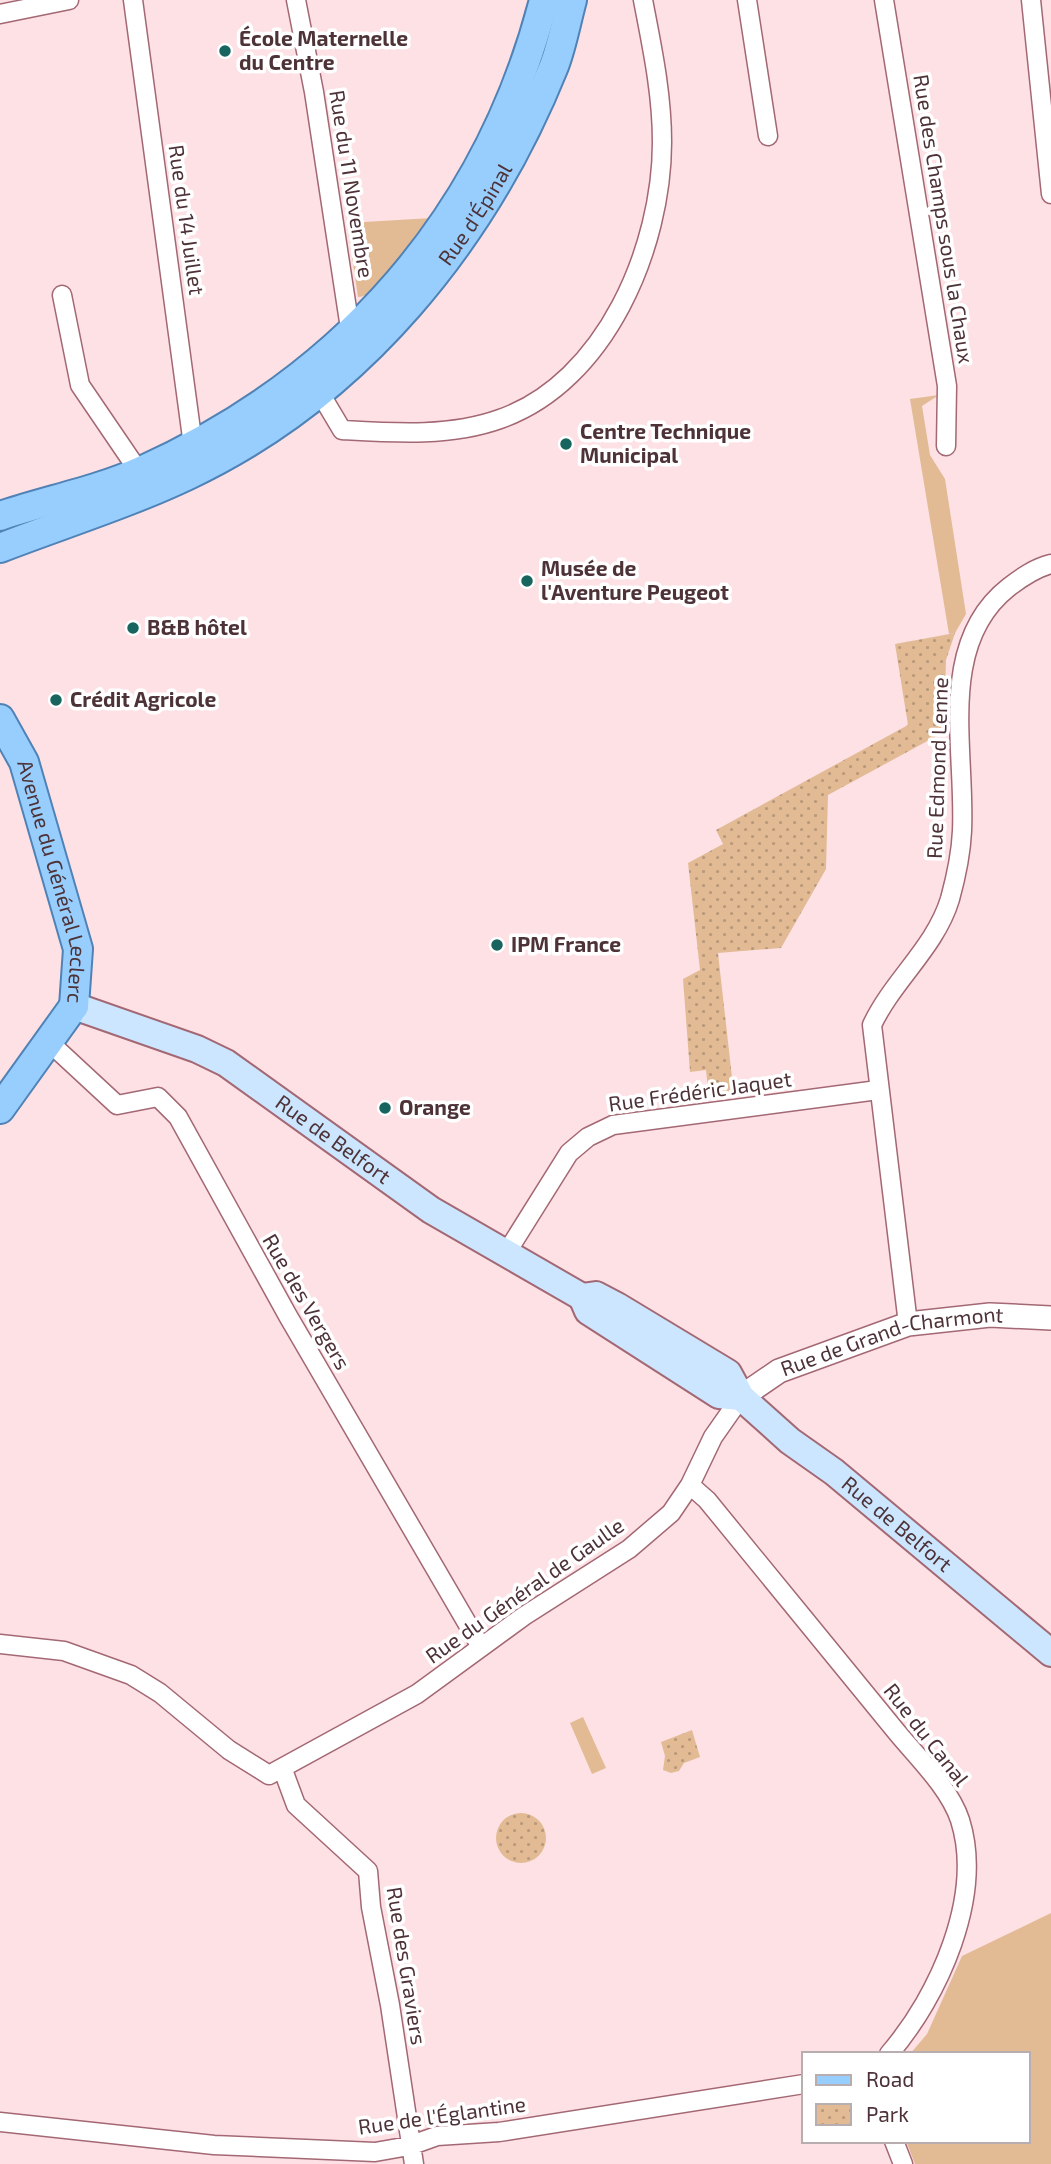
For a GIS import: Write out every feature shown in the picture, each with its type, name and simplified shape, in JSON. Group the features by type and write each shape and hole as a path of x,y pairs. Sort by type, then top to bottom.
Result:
{"main road":[{"name":"Rue d'Épinal","path":"357,346 466,189 504,121 531,49 544,0"},
{"name":"Rue d'Épinal","path":"0,516 145,481 188,475 241,446 357,346 464,236 510,162 554,64 572,0"},
{"name":"Rue d'Épinal","path":"0,548 145,481 192,445 272,398 313,382"},
{"name":"Avenue du Général Leclerc","path":"0,719 7,767 74,1006"},
{"path":"0,1109 74,1006"},
{"name":"Rue de Belfort","path":"74,1006 197,1049 226,1063 431,1210 582,1297 588,1311 719,1395 741,1397 790,1441 834,1472 1051,1653"}],"street":[{"path":"0,14 69,0"},
{"name":"Rue du 14 Juillet","path":"133,0 192,445"},
{"name":"Rue du 11 Novembre","path":"296,0 357,346"},
{"path":"313,382 342,429 402,434 448,430 500,419 531,405 569,375 597,347 635,277 654,206 662,145 660,87 643,0"},
{"path":"747,0 768,136"},
{"name":"Rue des Champs sous la Chaux","path":"884,0 947,386 946,446"},
{"path":"1031,0 1051,194"},
{"path":"62,295 80,385 145,481"},
{"name":"Rue Edmond Lenne","path":"908,1324 872,1025 883,1002 915,966 949,903 958,867 962,832 960,691 965,656 974,630 989,602 1021,577 1051,564"},
{"name":"Rue des Vergers","path":"50,1042 117,1105 158,1097 178,1117 282,1305 481,1647"},
{"name":"Rue Frédéric Jaquet","path":"507,1252 569,1153 587,1137 613,1125 878,1090"},
{"name":"Rue de Grand-Charmont","path":"741,1397 779,1371 908,1324 990,1315 1051,1318"},
{"name":"Rue du Général de Gaulle","path":"283,1770 417,1693 629,1549 671,1513 690,1485 713,1437 741,1397"},
{"name":"Rue du Canal","path":"690,1485 707,1500 863,1690 945,1792 960,1818 965,1848 966,1897 932,1992 911,2028 891,2052"},
{"path":"0,1644 64,1651 106,1664 160,1693 229,1750 269,1775 283,1770"},
{"name":"Rue des Graviers","path":"283,1770 296,1805 368,1871 409,2146 414,2164"},
{"name":"Rue de l'Églantine","path":"0,2122 214,2144 357,2153 409,2146 437,2136 499,2132 802,2084"},
{"path":"895,2143 903,2164"}],"green space":[{"path":"432,218 387,277 367,295 358,297 347,223"},
{"path":"939,395 922,406 930,455 945,479 966,614 955,633 949,634 910,399"},
{"path":"955,633 946,660 944,732 828,795 826,869 781,948 718,953 734,1095 709,1098 706,1070 690,1072 683,979 700,970 688,863 723,844 716,830 908,725 895,644"},
{"path":"583,1717 606,1768 592,1774 570,1723"},
{"path":"692,1730 700,1757 684,1763 679,1771 671,1773 663,1770 665,1756 661,1742"},
{"path":"511,1814 531,1814 545,1828 545,1848 531,1862 511,1862 497,1848 497,1828"},
{"path":"1051,1913 1051,2164 915,2164 907,2143 1030,2143 1030,2052 912,2052 927,2034 962,1956"}],"place":[{"name":"École Maternelle du Centre","path":"225,51"},
{"name":"Centre Technique Municipal","path":"566,444"},
{"name":"Musée de l'Aventure Peugeot","path":"527,581"},
{"name":"B&B hôtel","path":"133,628"},
{"name":"Crédit Agricole","path":"56,700"},
{"name":"IPM France","path":"497,945"},
{"name":"Orange","path":"385,1108"}]}
